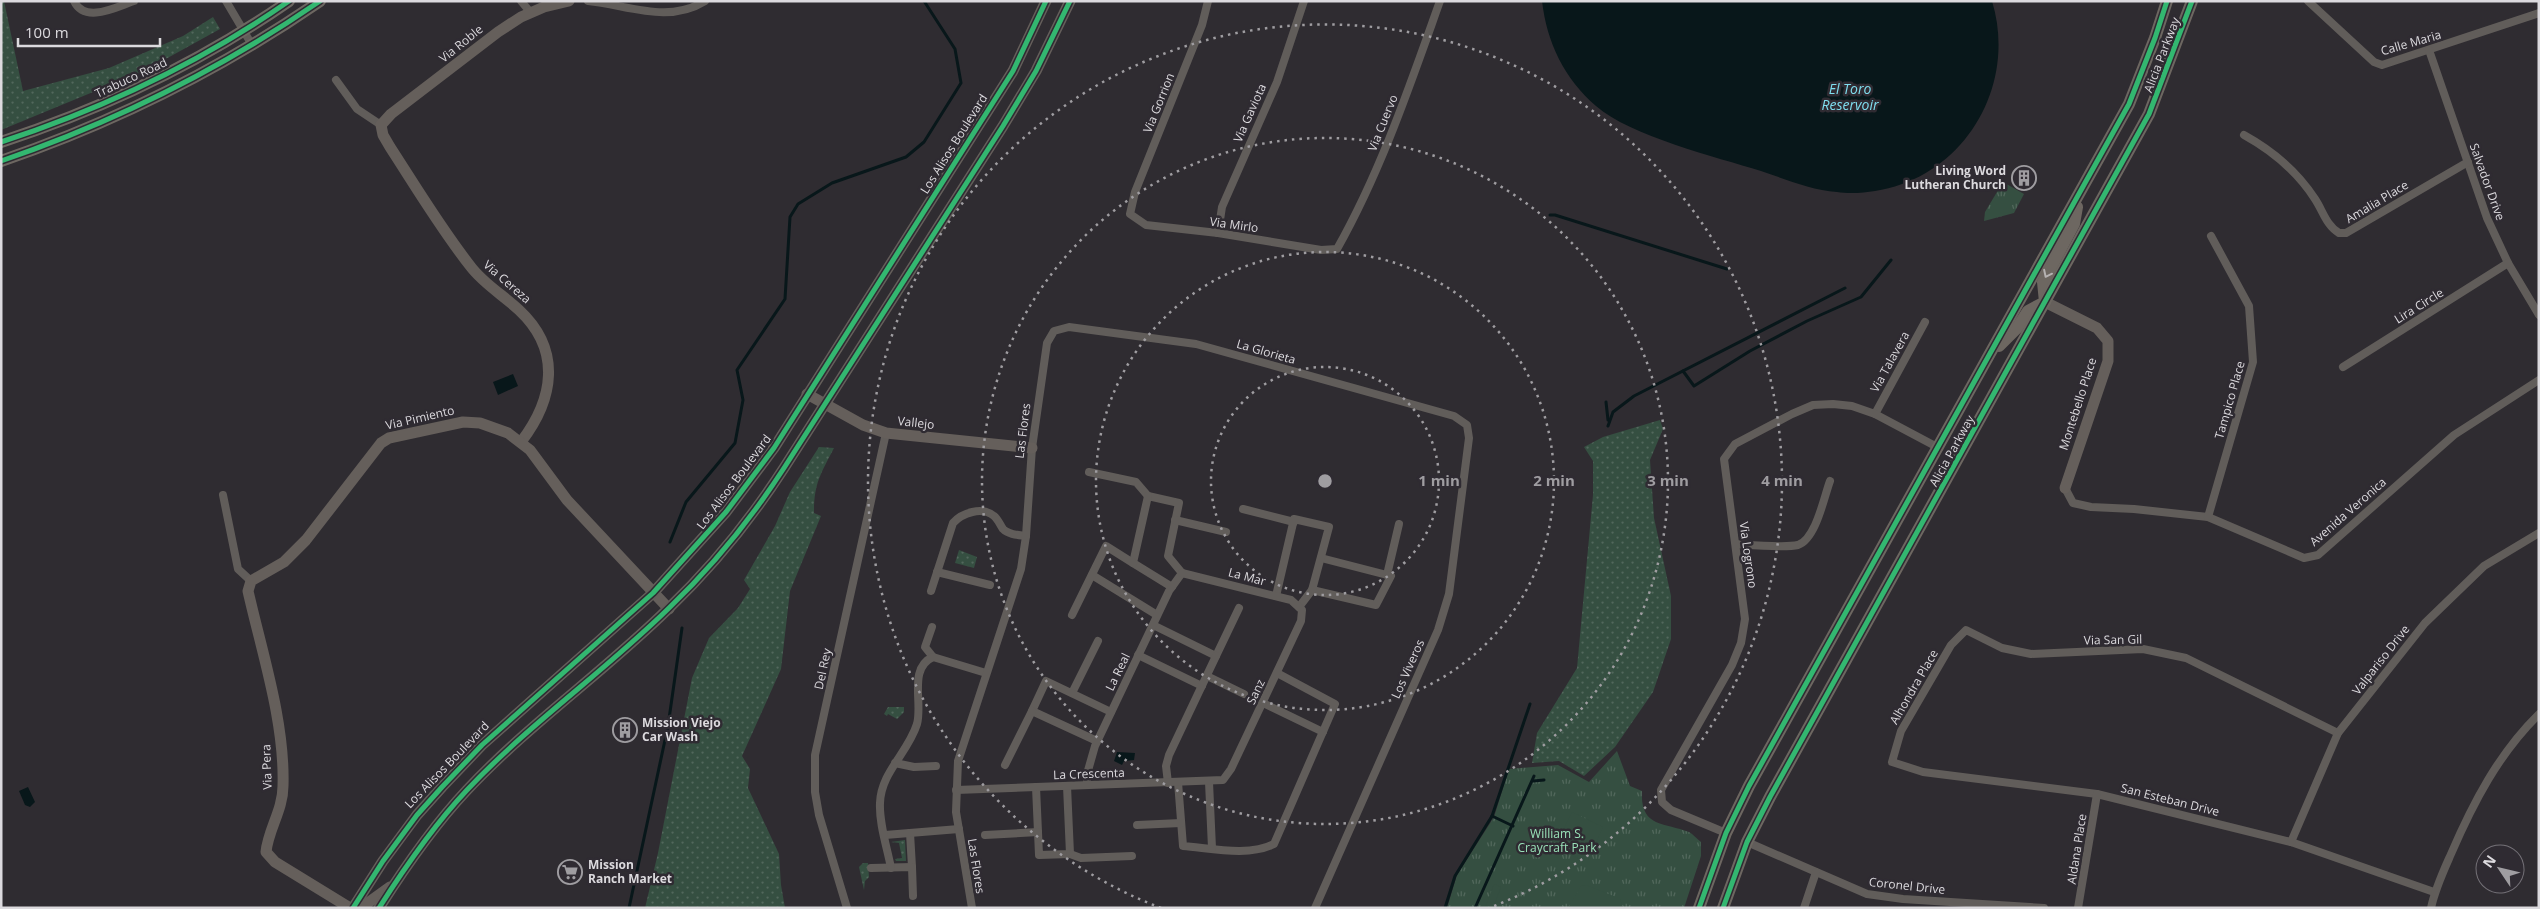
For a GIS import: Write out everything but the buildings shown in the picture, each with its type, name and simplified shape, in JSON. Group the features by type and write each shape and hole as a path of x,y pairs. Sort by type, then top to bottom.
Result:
{"main road":[{"name":"Trabuco Road","path":"1,142 104,103 188,62 288,1"},
{"path":"1,161 71,136 138,107 252,45 320,1"},
{"name":"Via Roble","path":"381,125 391,114 498,32 531,13 568,1"},
{"name":"Los Alisos Boulevard","path":"353,908 383,861 417,815 447,782 482,745 653,593 726,512 774,448 1012,71 1046,1"},
{"path":"379,908 392,886 446,814 484,772 514,743 668,609 713,562 747,521 825,404 1003,126 1036,71 1070,1"},
{"name":"Alicia Parkway","path":"1699,908 1726,833 1750,786 2078,198 2128,104 2156,38 2167,1"},
{"name":"Alicia Parkway","path":"1723,908 1748,842 1770,797 2149,114 2192,1"},
{"name":"Via Cereza","path":"381,125 382,135 469,265 491,288 529,319 542,340 549,366 547,395 536,420 521,442"},
{"path":"1990,354 2017,328 2028,310 2045,302 2043,282 2074,224 2078,198"},
{"name":"Montebello Place","path":"2045,302 2096,328 2108,341 2108,360 2065,488"},
{"name":"Vallejo","path":"808,394 863,425 886,434 1032,448"},
{"name":"Via Pimiento","path":"250,581 284,562 306,540 374,451 389,438 462,422 494,427 521,442 530,450 567,500 668,609"},
{"name":"Via Pera","path":"250,581 248,591 280,732 284,766 283,790 276,822 267,838 266,852 275,862 353,908"},
{"path":"1726,833 1748,842"},
{"path":"353,908 365,905 382,891 392,886"}],"street":[{"path":"74,1 80,11 89,14 134,1"},
{"path":"226,1 252,45"},
{"path":"521,1 531,13"},
{"path":"588,1 652,14 688,10 705,1"},
{"name":"Via Gorrion","path":"1130,214 1135,192 1202,25 1208,1"},
{"name":"Via Gaviota","path":"1218,233 1222,207 1277,82 1304,1"},
{"name":"Via Cuervo","path":"1337,249 1384,150 1440,1"},
{"name":"Calle Maria","path":"2308,1 2374,62 2382,65 2539,13"},
{"name":"Salvador Drive","path":"2429,50 2487,218 2508,263 2539,315"},
{"path":"336,80 357,109 381,125"},
{"name":"Amalia Place","path":"2244,135 2265,147 2301,179 2316,200 2328,223 2339,233 2346,233 2468,162"},
{"name":"Via Mirlo","path":"1130,214 1146,226 1218,233 1321,250 1337,249"},
{"name":"Tampico Place","path":"2208,517 2254,362 2248,306 2212,236"},
{"name":"Lira Circle","path":"2343,367 2508,263"},
{"name":"Via Talavera","path":"1875,414 1925,322"},
{"name":"La Glorieta","path":"1054,331 1069,327 1196,344 1454,416 1467,424"},
{"name":"Las Flores","path":"972,908 959,829 956,790 958,761 986,673 1013,600 1026,536 1032,448 1046,343 1054,331"},
{"name":"Avenida Veronica","path":"2065,488 2073,503 2092,507 2134,508 2208,517 2304,558 2318,555 2454,435 2539,380"},
{"name":"Via Logrono","path":"1726,833 1671,810 1662,802 1661,790 1732,665 1741,643 1745,619 1724,459 1735,444 1813,405 1833,404 1852,406 1875,414 1939,448"},
{"name":"Los Viveros","path":"1315,908 1440,621 1449,594 1469,438 1467,424"},
{"name":"Del Rey","path":"847,908 818,815 815,792 815,755 886,434"},
{"path":"1089,472 1136,482 1148,496 1179,503 1168,556 1182,573"},
{"path":"1736,544 1797,545 1806,540 1815,526 1830,481"},
{"path":"223,495 238,569 250,581"},
{"path":"1134,563 1148,496"},
{"path":"1243,509 1294,522"},
{"path":"931,591 953,523 962,515 986,512 993,514 1004,530 1012,534 1026,536"},
{"path":"1276,596 1294,519 1329,527 1312,590 1376,606 1391,576 1321,558"},
{"path":"1175,520 1226,532"},
{"path":"1387,575 1399,524"},
{"name":"Valpariso Drive","path":"2291,842 2338,733 2425,623 2484,566 2539,533"},
{"path":"1072,615 1106,546 1172,587"},
{"path":"937,572 990,585"},
{"name":"La Real","path":"1087,785 1090,763 1097,741 1157,616 1172,587 1182,573"},
{"name":"La Mar","path":"1182,573 1291,600 1301,609"},
{"path":"1092,575 1157,616"},
{"name":"Sanz","path":"1223,780 1231,769 1263,703 1301,621 1301,609 1312,590"},
{"path":"1168,783 1166,766 1169,755 1239,608"},
{"path":"1153,625 1216,656"},
{"path":"932,627 925,647 933,657 986,673"},
{"name":"Via San Gil","path":"1966,630 2002,648 2031,654 2143,649 2186,658 2338,733"},
{"name":"Alhondra Place","path":"1892,762 1901,731 1951,645 1966,630"},
{"path":"1072,693 1098,641"},
{"path":"1138,655 1202,686"},
{"path":"891,868 880,804 882,792 884,782 917,724 920,673 923,664 933,657"},
{"path":"1178,782 1183,846 1264,849 1274,844 1336,704 1277,673"},
{"path":"1207,676 1244,694"},
{"path":"1005,765 1046,681 1111,712"},
{"path":"1263,703 1323,732"},
{"path":"1032,711 1097,741"},
{"path":"2431,908 2434,892 2463,827 2495,768 2519,733 2539,714"},
{"name":"San Esteban Drive","path":"1892,762 1923,772 2097,794 2291,842 2434,892"},
{"path":"895,763 914,767 936,766"},
{"name":"La Crescenta","path":"956,790 1223,780"},
{"path":"1209,782 1212,848"},
{"path":"1067,786 1070,854"},
{"path":"1036,787 1038,855 1070,854 1081,858 1132,856"},
{"name":"Aldana Place","path":"2078,908 2097,794"},
{"path":"1137,825 1181,823"},
{"name":"Las Flores","path":"885,835 959,829"},
{"path":"985,834 1038,832"},
{"path":"910,833 913,896"},
{"name":"Coronel Drive","path":"1748,842 1867,894 1903,899 2044,908"},
{"path":"871,868 912,867"},
{"path":"1804,908 1816,872"}],"green space":[{"path":"1,1 4,1 23,91 109,68 183,36 213,17 220,29 144,71 1,130"},
{"path":"2003,182 2024,194 2014,213 1984,221 1985,212"},
{"path":"1660,420 1663,429 1650,460 1654,518 1671,596 1671,639 1653,692 1615,747 1584,776 1559,761 1532,763 1537,733 1577,668 1593,495 1593,461 1584,447 1603,437"},
{"path":"819,447 834,448 822,473 815,494 814,513 821,516 790,591 781,669 742,756 750,769 748,788 779,854 785,908 645,908 658,853 692,678 709,638 738,608 750,589 744,580 775,526 790,492"},
{"path":"959,550 977,557 974,568 955,563"},
{"path":"888,707 904,707 904,712 897,719 888,714 887,716 884,714"},
{"name":"William S. Craycraft Park","path":"1617,751 1630,786 1642,791 1642,803 1649,818 1655,822 1689,832 1701,842 1701,856 1684,908 1447,908 1457,875 1494,817 1509,769 1558,765 1589,782"},
{"path":"1572,812 1603,827 1588,860 1585,862 1555,846"},
{"path":"905,840 906,861 896,861 895,859 902,858 899,843 891,842"},
{"path":"863,863 868,863 869,877 865,881 864,890 859,867"},
{"path":"1494,884 1501,887 1493,908 1485,908"},
{"path":"1586,885 1620,899 1623,908 1568,908 1581,886"}],"water":[{"name":"El Toro Reservoir","path":"1542,1 1992,1 1998,33 1997,65 1990,95 1977,123 1958,147 1934,167 1907,182 1875,191 1842,193 1827,191 1798,184 1674,144 1630,127 1611,117 1585,95 1566,72 1548,31"},
{"path":"513,374 518,386 498,395 493,382"},
{"path":"1117,752 1135,753 1134,760 1124,761 1122,765 1114,761"},
{"path":"28,787 35,802 30,807 25,805 19,791"}],"waterway":[{"path":"670,542 686,502 735,443 743,400 737,370 785,299 790,217 798,204 832,183 906,157 924,142 961,83 955,49 924,1"},
{"path":"1550,215 1727,269"},
{"path":"1683,371 1694,386 1750,351 1807,321 1861,297 1891,260"},
{"path":"1608,426 1613,412 1634,396 1845,288"},
{"path":"1606,402 1608,420"},
{"path":"629,908 668,726 682,628"},
{"path":"1513,826 1492,816 1530,704"},
{"path":"1475,908 1534,776"},
{"path":"1533,781 1544,780"},
{"path":"1445,908 1455,876 1492,816"}],"cycle path":[{"path":"1,142 76,115 150,82 221,44 289,1"},
{"path":"1,161 85,129 166,92 283,26 320,1"},
{"path":"353,908 383,861 417,815 442,787 482,745 653,593 726,512 774,448 1013,71 1046,1"},
{"path":"379,908 420,847 467,790 541,720 619,654 669,608 701,576 745,524 784,468 1003,126 1036,71 1070,1"},
{"path":"1699,908 1726,833 1749,786 2129,104 2155,38 2167,1"},
{"path":"1723,908 1747,842 1770,797 2149,114 2192,1"}],"place":[{"name":"Living Word Lutheran Church","path":"2024,178"},
{"name":"Mission Viejo Car Wash","path":"625,730"},
{"name":"Mission Ranch Market","path":"570,872"}]}
